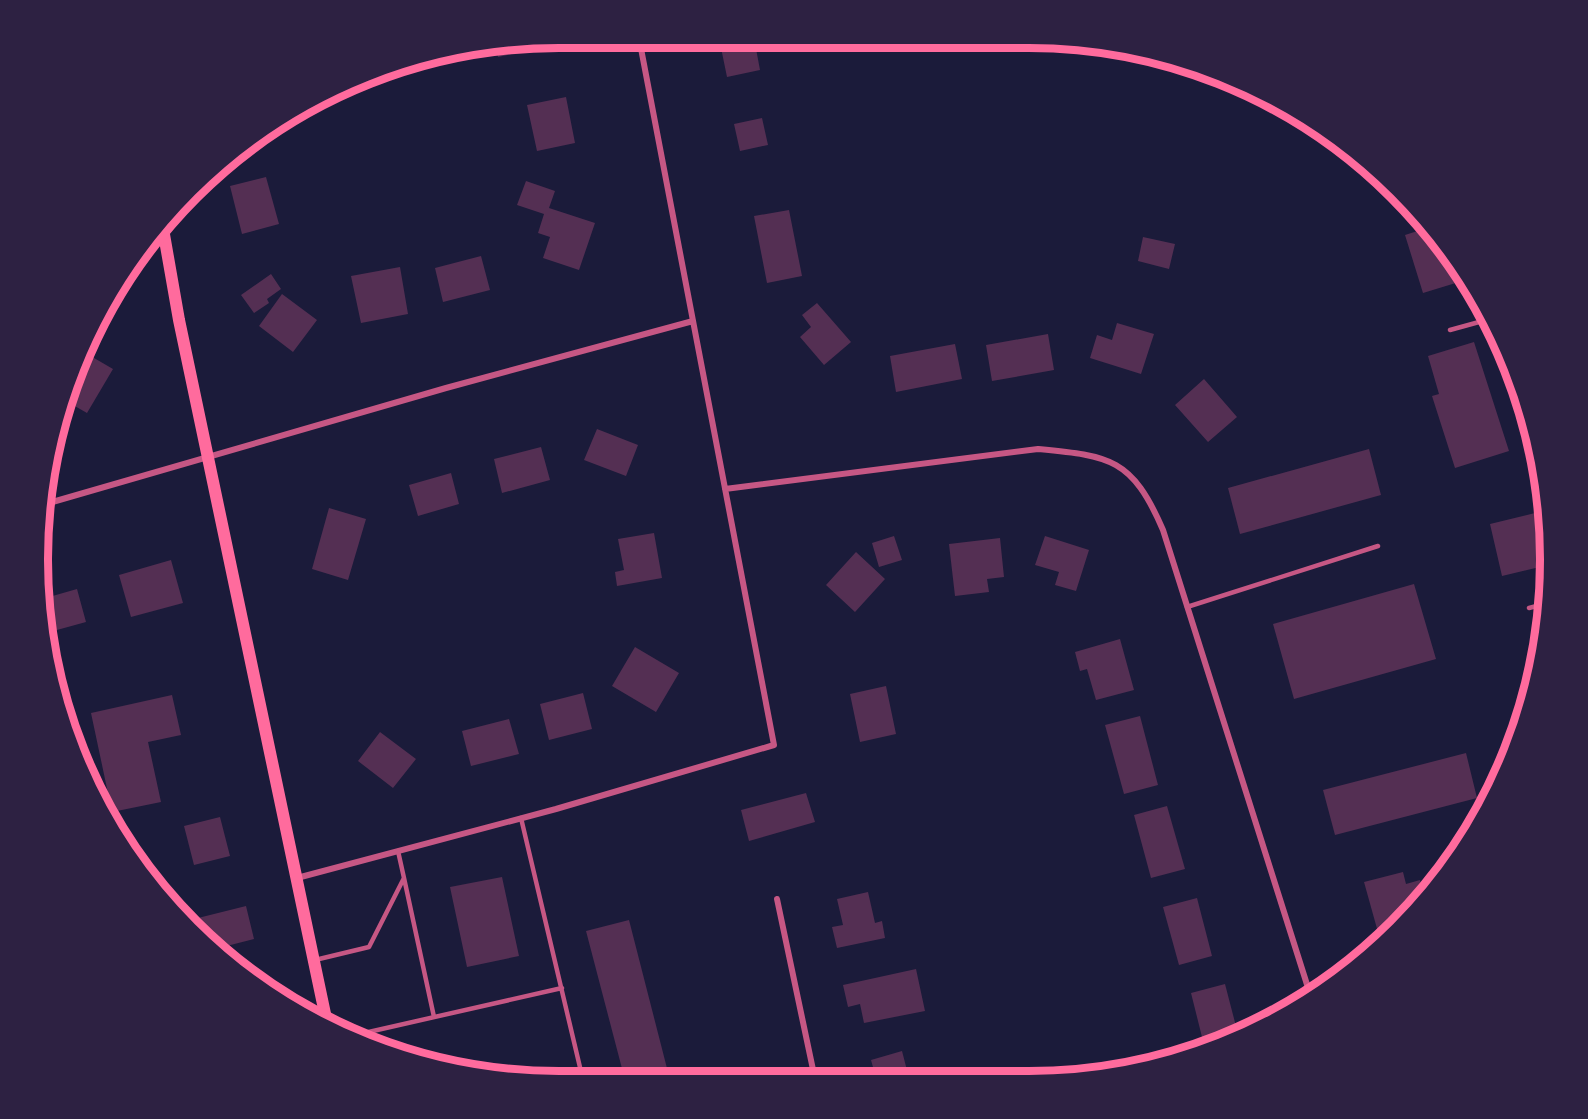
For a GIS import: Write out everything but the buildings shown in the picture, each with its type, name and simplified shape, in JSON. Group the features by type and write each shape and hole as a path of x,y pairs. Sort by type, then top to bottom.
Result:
{"main road":[{"path":"164,235 208,458 325,1014"}],"street":[{"path":"297,878 521,818 774,745 641,48"},
{"path":"51,502 446,388 693,321"},
{"path":"726,489 1038,449 1087,454 1103,458 1121,467 1131,476 1153,507 1163,530 1308,988"},
{"path":"777,899 813,1071"}],"lane":[{"path":"1450,330 1481,322"},
{"path":"1187,607 1378,546"},
{"path":"1529,608 1538,606"},
{"path":"521,818 581,1071"},
{"path":"398,851 434,1017"},
{"path":"315,960 369,947 404,878"},
{"path":"366,1033 562,988"}]}
